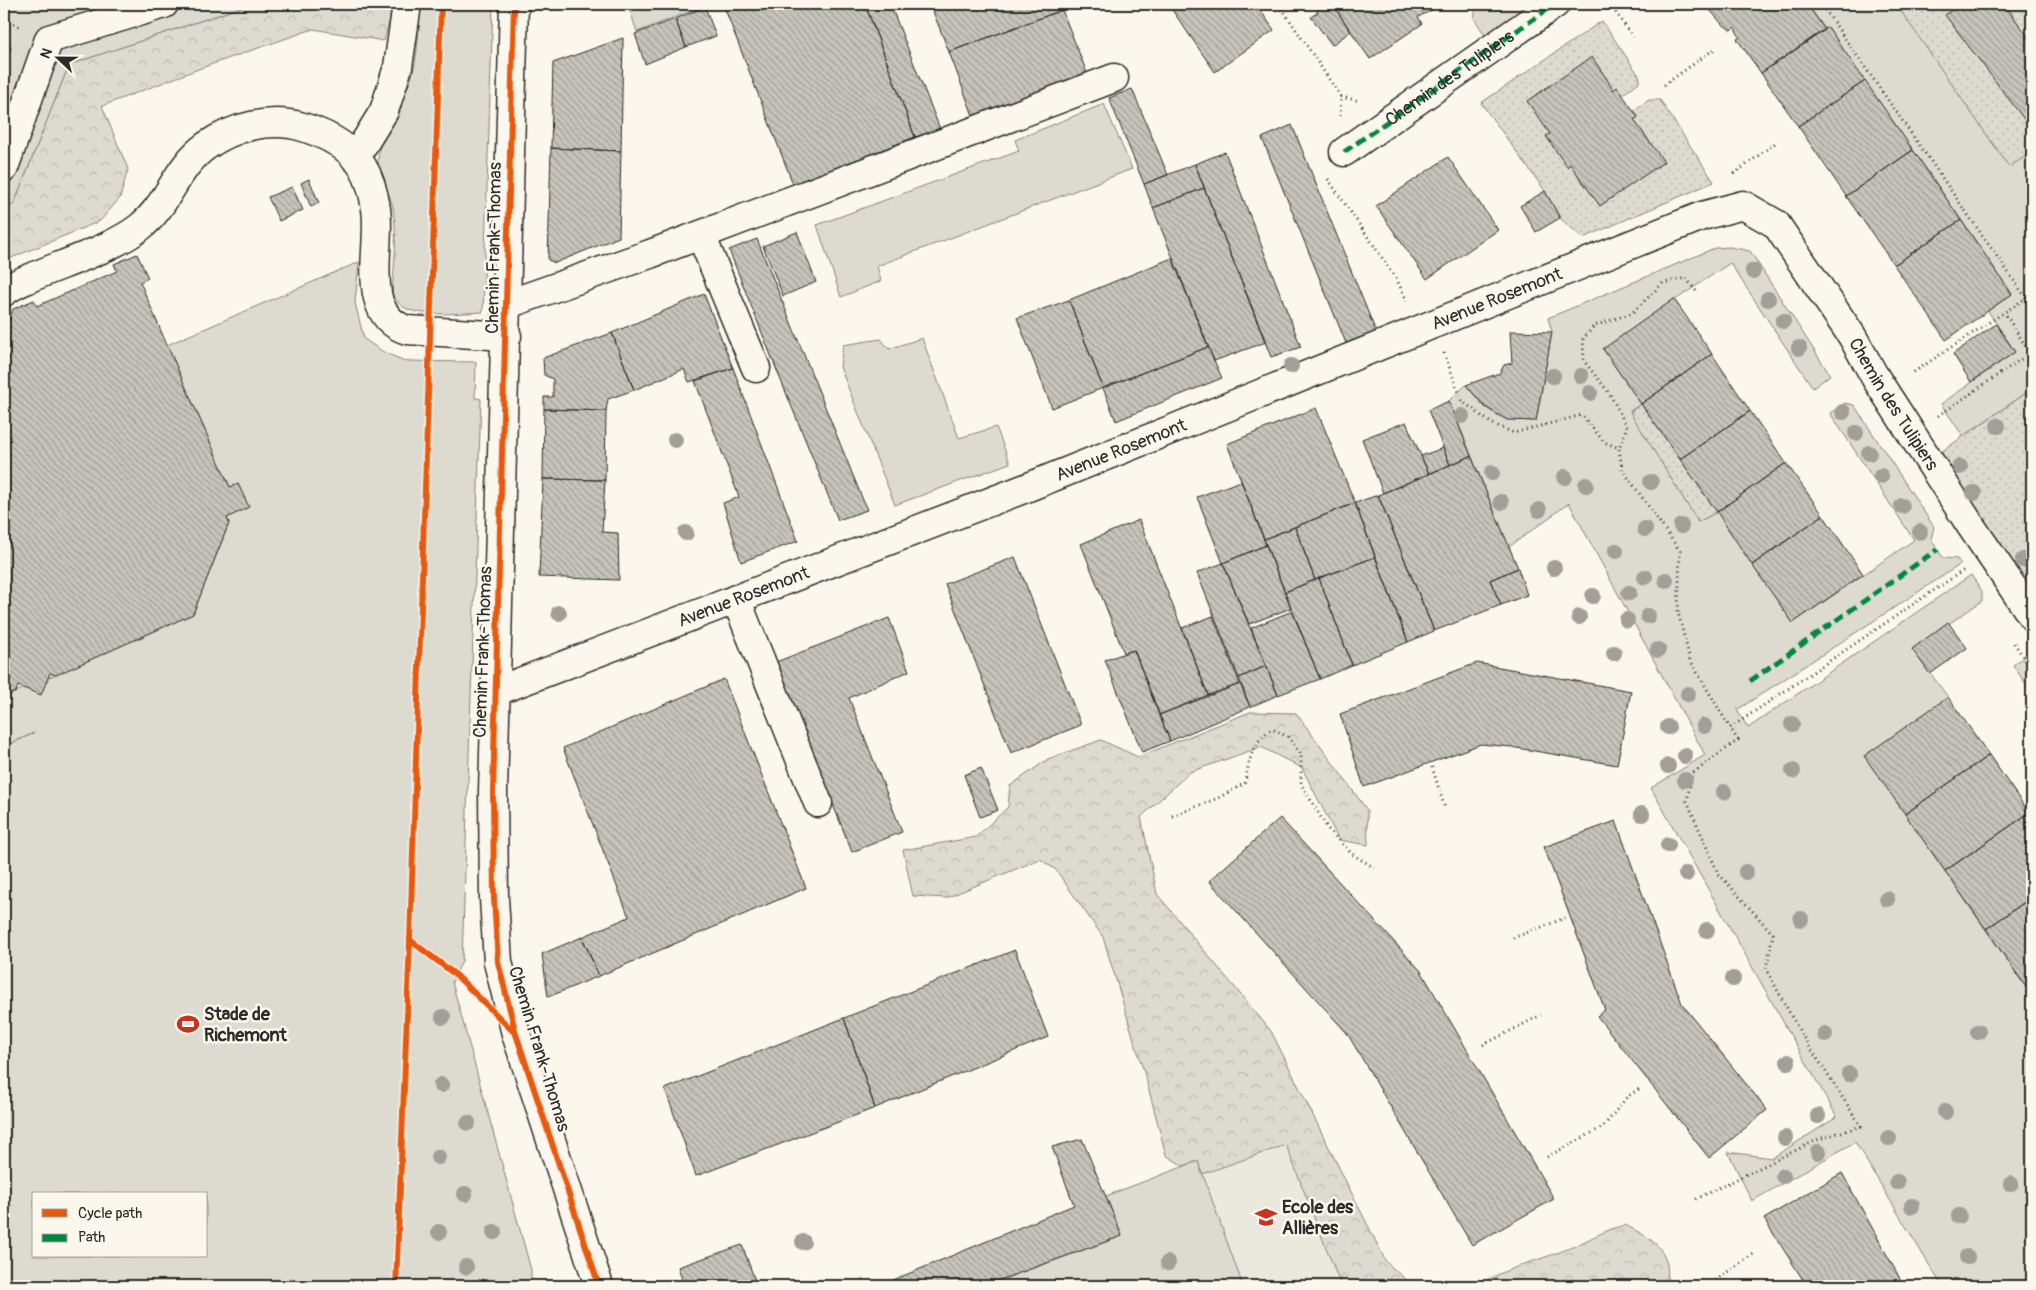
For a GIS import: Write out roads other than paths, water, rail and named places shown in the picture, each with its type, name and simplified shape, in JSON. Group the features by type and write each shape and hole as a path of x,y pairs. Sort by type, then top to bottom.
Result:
{"street":[{"path":"4,168 49,39 164,4"},
{"path":"355,158 384,110 398,67 407,4"},
{"name":"Chemin Frank-Thomas","path":"514,4 508,304 493,792 494,899 498,962 516,1034 599,1286"},
{"name":"Chemin des Tulipiers","path":"1344,152 1555,4"},
{"path":"508,304 701,234 1114,78"},
{"path":"4,292 120,239 140,227 159,209 190,160 205,147 226,134 254,125 276,123 297,125 334,140 362,166 376,209 376,291 387,317 396,326 408,330 507,336"},
{"name":"Chemin des Tulipiers","path":"1743,205 1776,224 1852,336 1874,377 2032,616"},
{"name":"Avenue Rosemont","path":"497,691 1130,447 1702,216 1743,205"},
{"path":"701,234 756,368"},
{"path":"736,599 818,803"}],"place":[{"name":"Stade de Richemont","path":"188,1024"},
{"name":"Ecole des Allières","path":"1266,1217"}]}
